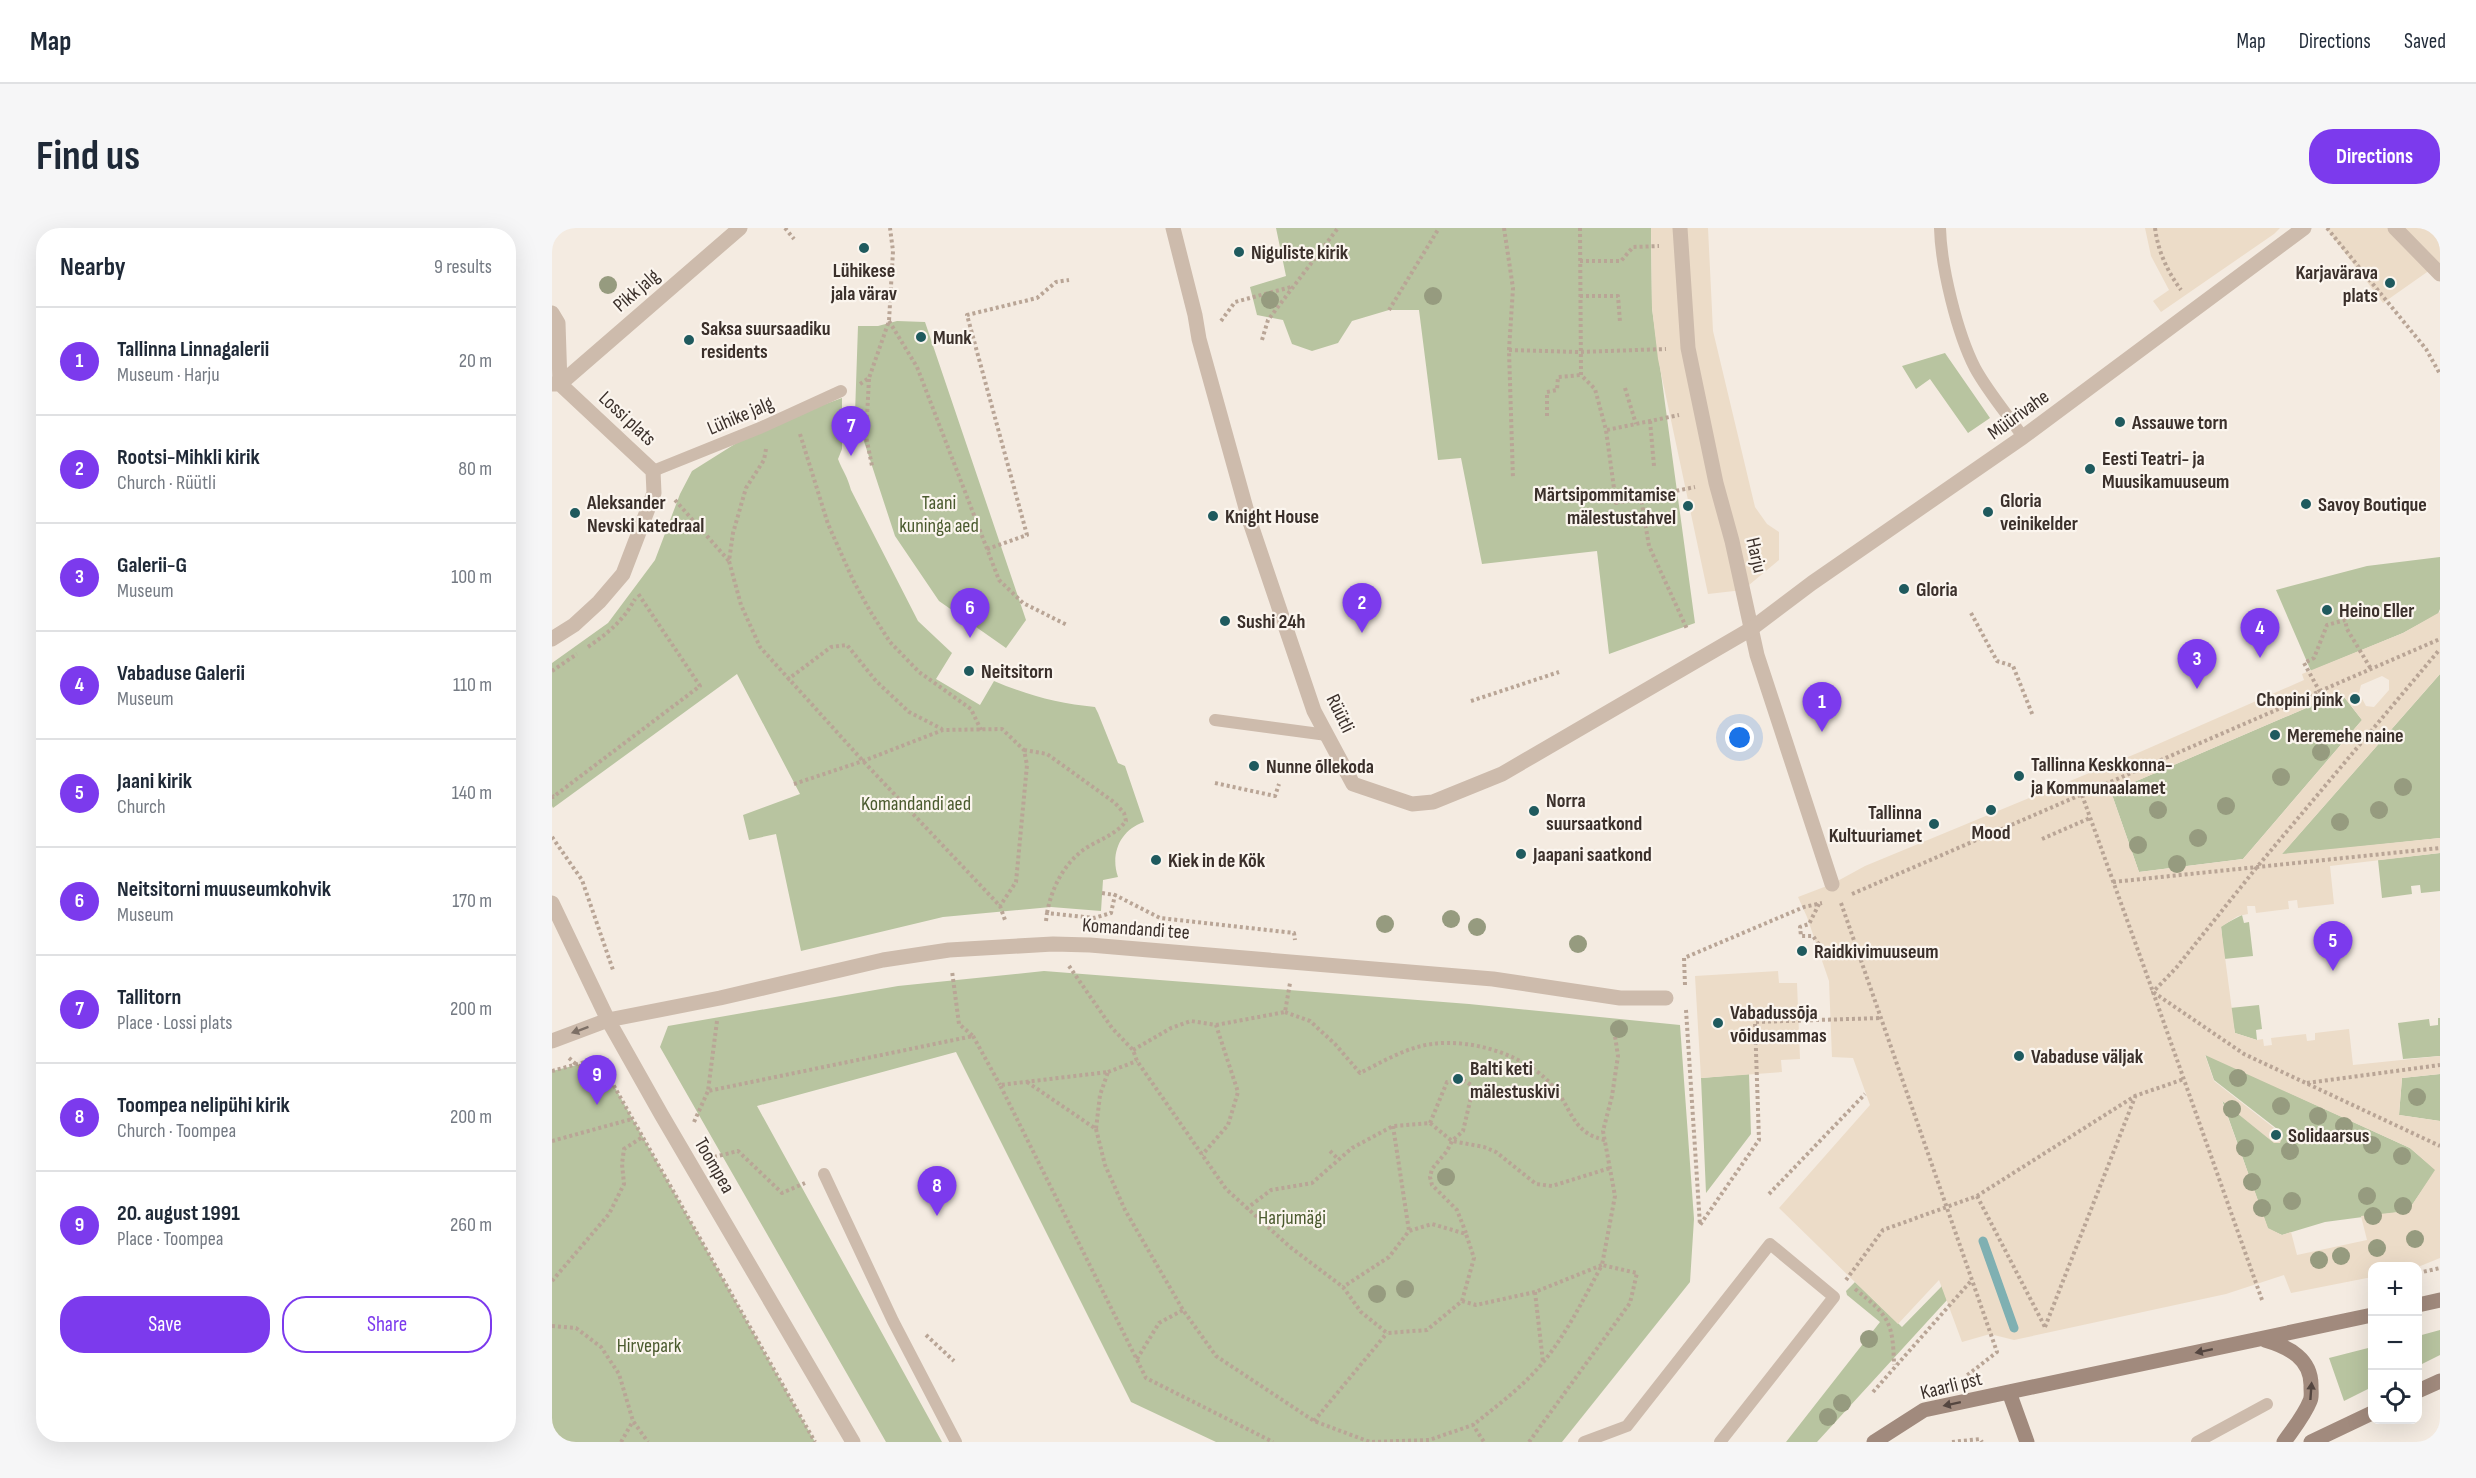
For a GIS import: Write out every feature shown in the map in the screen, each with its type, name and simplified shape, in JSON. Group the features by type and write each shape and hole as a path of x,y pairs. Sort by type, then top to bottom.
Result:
{"main road":[{"path":"2027,1442 2009,1392 2368,1316"},
{"path":"2261,1339 2282,1345 2296,1353 2307,1368 2311,1380 2311,1399 2284,1442"},
{"path":"2422,1389 2440,1381"},
{"name":"Kaarli pst","path":"1874,1442 1924,1410 2009,1392"},
{"path":"2311,1442 2368,1415"}],"street":[{"name":"Pikk jalg","path":"556,384 740,228"},
{"name":"Rüütli","path":"1173,228 1196,315 1199,339 1249,519 1314,711 1353,784 1412,804 1433,802 1502,774 1752,629"},
{"name":"Harju","path":"1680,228 1688,348 1700,411 1757,655 1832,884"},
{"name":"Müürivahe","path":"1752,629 1812,583 2024,437 2304,228"},
{"path":"2395,228 2414,249 2439,270"},
{"path":"552,313 558,323 556,384"},
{"name":"Lossi plats","path":"552,639 574,625 599,602 623,574 654,493 653,471 556,384"},
{"name":"Toompea","path":"552,903 608,1020 853,1442"},
{"name":"Komandandi tee","path":"552,1041 608,1020 720,998 883,960 949,950 1053,944 1494,979 1620,998 1666,998"}],"lane":[{"path":"1940,228 1948,279 1964,340 1976,369 2024,437"},
{"name":"Lühike jalg","path":"653,471 762,427 841,391"},
{"path":"1215,720 1327,735"},
{"path":"824,1174 892,1321 956,1442"},
{"path":"1584,1442 1627,1425 1770,1244 1834,1297 1720,1442"},
{"path":"2197,1442 2267,1404"}],"path":[{"path":"785,228 794,239"},
{"path":"872,466 866,436 869,378 889,321 893,251 890,228"},
{"path":"1262,340 1268,320 1338,228"},
{"path":"1389,310 1439,228"},
{"path":"1504,228 1513,288 1509,350 1513,479"},
{"path":"1580,228 1581,375 1595,390 1606,430 1616,503 1687,489"},
{"path":"2155,228 2157,246 2171,276 2195,309"},
{"path":"2327,228 2426,349 2440,374"},
{"path":"1580,261 1621,261 1633,247 1651,247"},
{"path":"987,549 1027,535 967,315 1037,298 1056,282 1069,280"},
{"path":"1218,327 1226,312 1235,302 1292,286"},
{"path":"1580,296 1618,296 1620,322"},
{"path":"889,321 917,367 999,580 1023,603 1067,625"},
{"path":"1509,350 1580,352 1688,348"},
{"path":"1547,416 1547,392 1557,390 1558,377 1581,375"},
{"path":"856,386 869,378"},
{"path":"1625,388 1635,424"},
{"path":"795,412 801,440 828,524 853,580 870,611 890,642 919,672 971,709 981,730"},
{"path":"1606,430 1675,416"},
{"path":"1650,422 1654,466"},
{"path":"762,427 767,447 764,460 746,488 733,533 729,561 741,605 760,647 863,761 1000,906 1005,920"},
{"path":"1641,498 1650,546 1687,629"},
{"path":"674,500 729,561"},
{"path":"552,795 553,797 700,686 632,585"},
{"path":"1971,613 1997,661 2013,666 2033,716"},
{"path":"2320,692 2304,663 2314,658 2326,625 2345,620 2347,629 2372,669"},
{"path":"1851,895 2440,639"},
{"path":"788,680 831,647 848,645 876,681 909,712 943,730"},
{"path":"2153,992 2176,968 2257,867 2440,649"},
{"path":"1471,701 1559,672"},
{"path":"794,784 863,761 943,730 1002,729 1024,750 1047,754 1115,803 1124,813 1126,821 1121,827 1088,846 1061,874 1051,892 1046,923"},
{"path":"1000,906 1016,882 1027,765 1024,750"},
{"path":"1215,783 1275,796 1279,784"},
{"path":"2082,795 2262,1300"},
{"path":"2042,839 2091,818"},
{"path":"552,837 582,880 614,970"},
{"path":"2114,882 2440,848"},
{"path":"1102,893 1115,895 1160,918 1294,933 1293,962 1285,1011"},
{"path":"1047,913 1094,918 1111,913 1115,895"},
{"path":"1840,900 1997,1352"},
{"path":"1819,904 1809,924 1800,927 1801,936 1813,936 1820,946"},
{"path":"1685,989 1684,958 1804,907"},
{"path":"1053,944 1112,1028 1132,1050 1137,1061 1226,1189 1290,1247 1343,1287 1361,1311 1387,1333 1426,1330 1462,1301 1473,1258 1457,1210 1432,1185 1430,1177 1432,1169 1452,1141 1463,1131 1472,1093 1470,1085 1465,1080 1447,1082 1430,1123"},
{"path":"949,950 959,1024 973,1036 1000,1085 1146,1378 1273,1442"},
{"path":"2153,992 2244,1054 2440,1146"},
{"path":"694,1122 708,1091 720,998"},
{"path":"1685,999 1700,1225 1759,1140 1755,1022 1881,1018"},
{"path":"1132,1050 1171,1028 1191,1021 1216,1025 1285,1011 1310,1021 1335,1044 1360,1073 1398,1054 1431,1044 1455,1043 1487,1048 1517,1059 1545,1078 1558,1092 1580,1129 1605,1140"},
{"path":"1108,1072 1100,1095 1096,1129 1105,1165 1125,1210 1183,1310 1216,1356 1314,1421 1370,1442 1429,1440 1473,1425 1510,1395 1544,1362 1572,1323 1602,1265 1615,1196 1603,1131 1612,1096 1618,1056 1615,1036 1618,1017"},
{"path":"1202,1155 1228,1125 1238,1092 1216,1025"},
{"path":"708,1091 973,1036"},
{"path":"1000,1085 1108,1072 1137,1061"},
{"path":"552,1071 577,1065 610,1079 815,1442"},
{"path":"2306,1083 2440,1065"},
{"path":"1894,1366 1893,1334 1888,1320 1845,1282 1883,1230 1977,1196 2135,1096 2184,1079"},
{"path":"1027,1082 1096,1129"},
{"path":"1769,1194 1865,1094"},
{"path":"1977,1196 2045,1327 2135,1096"},
{"path":"552,1141 632,1119"},
{"path":"1246,1209 1271,1190 1312,1183 1352,1148 1393,1125 1430,1123 1452,1141 1484,1147 1496,1152 1536,1184 1552,1186 1610,1168"},
{"path":"1393,1125 1408,1231"},
{"path":"552,1281 609,1214 624,1184 622,1164 624,1149 642,1138"},
{"path":"714,1156 738,1151 782,1193 824,1174"},
{"path":"1330,1151 1338,1159"},
{"path":"1343,1287 1389,1257 1408,1231 1432,1224 1466,1234"},
{"path":"1462,1301 1476,1305 1535,1292 1602,1265 1637,1273 1630,1303 1529,1442"},
{"path":"2422,1272 2440,1268"},
{"path":"1873,1392 1971,1281"},
{"path":"1535,1292 1544,1362"},
{"path":"1137,1359 1159,1323 1183,1310"},
{"path":"552,1326 576,1328 601,1347 619,1374 633,1421 648,1442"},
{"path":"1314,1421 1387,1333"},
{"path":"926,1334 954,1361"},
{"path":"621,1442 633,1421"},
{"path":"1473,1425 1484,1442"},
{"path":"1952,1442 1980,1439 1982,1442"}],"green space":[{"path":"1276,228 1651,228 1652,308 1695,623 1609,654 1597,551 1482,564 1461,458 1438,460 1419,310 1389,310 1352,321 1338,343 1312,351 1292,344 1283,320 1257,315 1250,287 1286,276"},
{"name":"Taani kuninga aed","path":"897,321 925,322 1026,620 1006,648 939,601 895,536 855,414 858,326 878,326"},
{"path":"1945,353 1990,418 1968,433 1930,379 1916,389 1902,366"},
{"name":"Komandandi aed","path":"842,398 842,449 838,459 851,490 918,621 952,653 936,679 980,705 994,681 1043,698 1095,707 1118,763 1125,766 1144,822 1129,831 1119,844 1115,860 1118,877 1103,880 1101,911 1051,907 943,917 801,951 776,834 749,840 743,815 800,794 737,674 553,808 552,663 608,623 655,560 680,494 692,471 762,427"},
{"path":"2440,557 2440,609 2438,614 2403,633 2311,671 2276,590 2367,566"},
{"path":"2440,674 2440,838 2281,855"},
{"path":"2341,693 2362,720 2243,859 2139,872 2111,792"},
{"path":"2440,853 2440,891 2421,893 2420,885 2411,886 2412,894 2382,898 2378,860"},
{"path":"2242,915 2244,923 2249,922 2253,956 2224,959 2221,926"},
{"name":"Harjumägi","path":"1044,971 1469,1004 1680,1025 1694,1219 1690,1282 1562,1442 1216,1442 1131,1402 956,1052 757,1106 942,1442 886,1442 660,1047 668,1026 898,986"},
{"path":"2259,1005 2262,1029 2256,1030 2257,1040 2235,1033 2230,1008"},
{"path":"2438,1018 2440,1018 2440,1056 2403,1059 2398,1023 2429,1019 2430,1026 2438,1025"},
{"path":"2205,1054 2410,1148 2436,1170 2408,1211 2325,1222 2282,1235 2268,1229 2222,1100 2281,1132 2214,1080"},
{"name":"Hirvepark","path":"577,1065 610,1079 815,1442 552,1442 552,1071"},
{"path":"1749,1074 1751,1134 1706,1193 1701,1078"},
{"path":"2440,1074 2440,1121 2399,1115 2402,1078"},
{"path":"1855,1282 1902,1327 1942,1286 1947,1300 1817,1442 1786,1442 1880,1322 1847,1295 1846,1291"},
{"path":"2440,1330 2440,1355 2422,1364 2422,1335"},
{"path":"2368,1348 2368,1389 2344,1401 2329,1358"}],"shaded area":[{"path":"1651,228 1708,228 1713,331 1755,507 1767,524 1779,532 1779,560 1743,590 1708,594 1658,359 1652,308"},
{"path":"2145,228 2280,228 2161,312 2153,301 2169,290 2151,256"},
{"name":"Karjavärava plats","path":"2326,228 2440,228 2440,263 2383,303"},
{"name":"Vabaduse väljak","path":"2440,612 2440,674 2282,854 2440,838 2440,853 2330,866 2334,904 2298,908 2297,900 2288,901 2289,909 2256,913 2255,906 2247,906 2248,914 2238,916 2221,927 2235,1033 2257,1040 2263,1039 2264,1046 2272,1045 2271,1038 2306,1034 2307,1041 2315,1040 2315,1033 2349,1029 2353,1065 2440,1056 2440,1074 2402,1078 2399,1115 2440,1121 2440,1258 2422,1265 2422,1262 2368,1262 2368,1278 2291,1293 2284,1275 2226,1294 2014,1340 1990,1334 1962,1342 1939,1280 1898,1324 1779,1208 1870,1105 1853,1058 1832,1057 1829,981 1798,897 1832,884 1865,866 2140,752 2304,680 2302,674 2403,633","holes":["2382,676 2389,680 2389,690 2374,707 2366,706 2359,693 2361,685","2341,693 2362,720 2243,859 2139,872 2111,792","2205,1055 2410,1148 2435,1170 2408,1211 2361,1216 2367,1240 2297,1255 2291,1232 2282,1235 2268,1228 2222,1101 2274,1143 2280,1143 2283,1135 2214,1081"]},
{"path":"1778,971 1779,983 1797,983 1800,1059 1781,1060 1782,1072 1701,1078 1695,976"}],"waterway":[{"path":"1983,1241 2014,1328"}],"place":[{"name":"Lühikese jala värav","path":"864,248"},
{"name":"Niguliste kirik","path":"1239,252"},
{"name":"Karjavärava plats","path":"2390,283"},
{"name":"Munk","path":"921,337"},
{"name":"Saksa suursaadiku residents","path":"689,340"},
{"name":"Assauwe torn","path":"2120,422"},
{"name":"Tallitorn","path":"851,456"},
{"name":"Eesti Teatri- ja Muusikamuuseum","path":"2090,469"},
{"name":"Savoy Boutique","path":"2306,504"},
{"name":"Märtsipommitamise mälestustahvel","path":"1688,506"},
{"name":"Gloria veinikelder","path":"1988,512"},
{"name":"Aleksander Nevski katedraal","path":"575,513"},
{"name":"Knight House","path":"1213,516"},
{"name":"Gloria","path":"1904,589"},
{"name":"Heino Eller","path":"2327,610"},
{"name":"Sushi 24h","path":"1225,621"},
{"name":"Rootsi-Mihkli kirik","path":"1362,633"},
{"name":"Neitsitorni muuseumkohvik","path":"970,638"},
{"name":"Vabaduse Galerii","path":"2260,658"},
{"name":"Neitsitorn","path":"969,671"},
{"name":"Galerii-G","path":"2197,689"},
{"name":"Chopini pink","path":"2355,699"},
{"name":"Tallinna Linnagalerii","path":"1822,732"},
{"name":"Meremehe naine","path":"2275,735"},
{"name":"Nunne õllekoda","path":"1254,766"},
{"name":"Tallinna Keskkonna- ja Kommunaalamet","path":"2019,776"},
{"name":"Mood","path":"1991,810"},
{"name":"Norra suursaatkond","path":"1534,811"},
{"name":"Tallinna Kultuuriamet","path":"1934,824"},
{"name":"Jaapani saatkond","path":"1521,854"},
{"name":"Kiek in de Kök","path":"1156,860"},
{"name":"Raidkivimuuseum","path":"1802,951"},
{"name":"Jaani kirik","path":"2333,971"},
{"name":"Vabadussõja võidusammas","path":"1718,1023"},
{"name":"Vabaduse väljak","path":"2019,1056"},
{"name":"Balti keti mälestuskivi","path":"1458,1079"},
{"name":"20. august 1991","path":"597,1105"},
{"name":"Solidaarsus","path":"2276,1135"},
{"name":"Toompea nelipühi kirik","path":"937,1216"}]}
